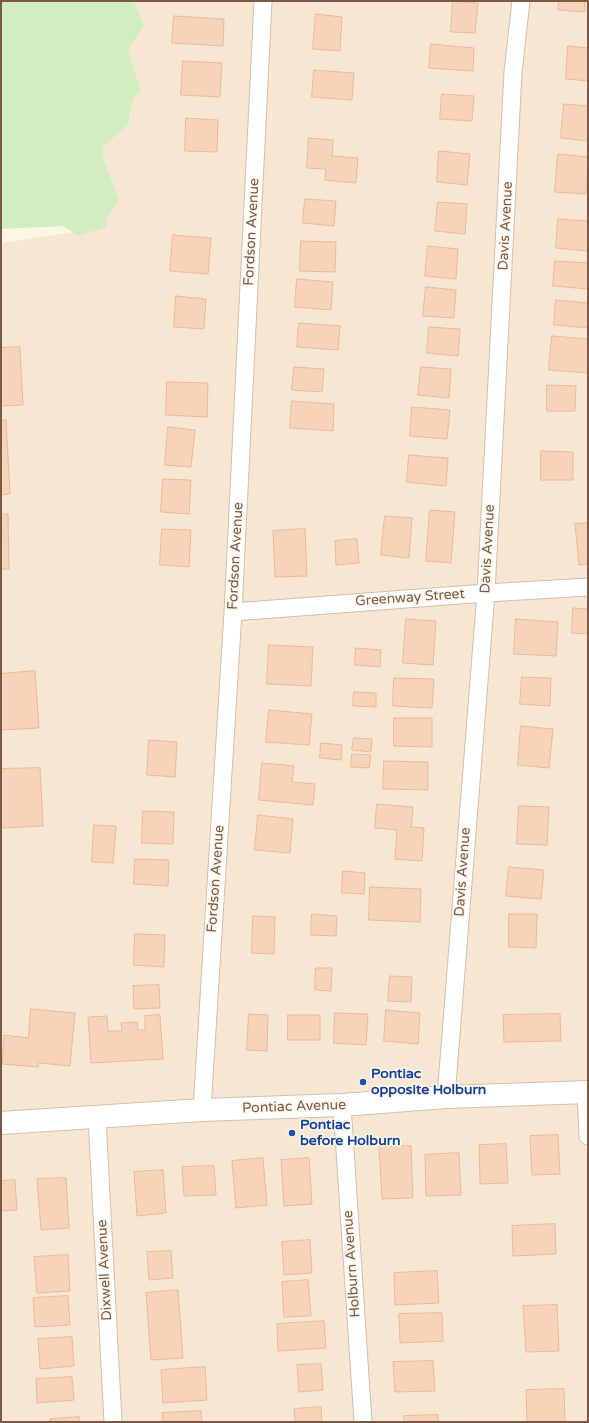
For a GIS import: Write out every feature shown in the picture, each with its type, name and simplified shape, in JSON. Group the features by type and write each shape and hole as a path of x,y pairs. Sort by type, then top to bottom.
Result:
{"main road":[{"name":"Pontiac Avenue","path":"1,1123 97,1118 202,1110 342,1105 446,1097 587,1092"}],"street":[{"name":"Fordson Avenue","path":"202,1110 233,612 263,1"},
{"name":"Davis Avenue","path":"446,1097 486,592 513,72 521,1"},
{"name":"Greenway Street","path":"233,612 486,592 588,587"},
{"path":"587,1092 588,1136"},
{"name":"Holburn Avenue","path":"342,1105 363,1422"},
{"name":"Dixwell Avenue","path":"97,1118 113,1422"}],"shaded area":[{"path":"134,1 588,1 588,1422 1,1422 1,243 106,227 106,219 118,201 104,160 103,147 128,125 133,99 141,91 128,50 144,26"}],"green space":[{"path":"1,1 134,1 144,26 128,50 141,91 133,99 128,125 103,147 104,160 119,201 106,219 106,227 78,236 63,226 1,229"}],"building":[{"path":"453,1 478,3 475,33 451,32"},
{"path":"559,1 585,1 585,12 558,10"},
{"path":"316,14 342,17 340,51 313,49"},
{"path":"174,16 224,19 223,46 172,43"},
{"path":"431,44 474,48 473,71 429,68"},
{"path":"568,46 588,48 588,81 566,79"},
{"path":"183,61 222,63 220,97 181,95"},
{"path":"314,70 354,73 352,100 312,97"},
{"path":"442,94 474,96 472,121 440,119"},
{"path":"564,104 588,106 588,141 561,138"},
{"path":"186,118 218,120 217,152 185,151"},
{"path":"309,138 333,140 332,156 358,158 356,183 325,180 326,169 307,168"},
{"path":"439,151 470,154 467,185 437,182"},
{"path":"558,154 588,157 586,194 555,192"},
{"path":"305,199 336,201 334,226 303,223"},
{"path":"438,202 467,204 465,234 435,231"},
{"path":"558,219 588,221 588,251 556,248"},
{"path":"173,235 211,238 208,274 170,271"},
{"path":"301,241 336,242 335,272 300,271"},
{"path":"428,246 458,249 456,279 425,276"},
{"path":"555,261 588,263 588,289 553,286"},
{"path":"297,279 333,282 331,310 295,307"},
{"path":"426,287 456,290 454,318 423,316"},
{"path":"176,296 206,299 204,329 174,327"},
{"path":"556,300 588,303 588,328 554,325"},
{"path":"299,323 340,326 338,350 297,347"},
{"path":"429,327 460,329 458,356 427,353"},
{"path":"552,336 588,339 588,373 549,370"},
{"path":"20,347 23,405 1,406 1,348"},
{"path":"294,367 324,369 322,392 292,390"},
{"path":"421,367 451,369 449,398 418,395"},
{"path":"167,382 208,383 207,417 166,415"},
{"path":"547,385 576,386 575,411 547,411"},
{"path":"292,401 334,404 333,431 290,428"},
{"path":"412,407 450,410 447,439 410,436"},
{"path":"6,420 10,494 1,495 1,421"},
{"path":"168,427 195,430 191,467 165,465"},
{"path":"541,451 573,452 573,480 541,480"},
{"path":"409,455 448,458 446,486 407,482"},
{"path":"163,479 191,480 189,514 161,512"},
{"path":"430,510 455,512 451,563 426,561"},
{"path":"1,514 8,514 9,569 1,569"},
{"path":"385,516 412,518 409,558 381,555"},
{"path":"588,523 588,564 579,565 575,524"},
{"path":"162,529 191,530 189,567 160,565"},
{"path":"305,529 307,576 275,577 273,531"},
{"path":"357,539 359,563 336,565 335,541"},
{"path":"573,608 588,609 588,634 572,633"},
{"path":"406,619 436,621 433,665 403,663"},
{"path":"516,619 558,622 556,656 514,654"},
{"path":"269,645 313,647 311,686 267,684"},
{"path":"356,648 381,650 380,667 355,665"},
{"path":"35,671 39,728 1,730 1,674"},
{"path":"522,677 551,678 550,706 520,704"},
{"path":"394,678 434,679 432,708 393,706"},
{"path":"354,692 376,693 376,707 353,706"},
{"path":"269,710 312,714 309,745 266,742"},
{"path":"394,718 432,718 432,747 394,746"},
{"path":"521,726 553,729 549,768 518,765"},
{"path":"354,738 372,739 371,752 352,750"},
{"path":"149,740 177,742 175,777 147,775"},
{"path":"321,743 342,745 341,760 320,758"},
{"path":"352,754 371,755 369,768 351,767"},
{"path":"384,761 428,762 428,790 383,789"},
{"path":"262,763 294,766 292,782 315,784 313,805 259,800"},
{"path":"40,768 43,826 1,828 1,769"},
{"path":"377,804 413,807 411,827 424,828 422,861 395,859 397,830 375,828"},
{"path":"519,806 549,807 547,845 517,844"},
{"path":"143,811 174,812 173,844 142,843"},
{"path":"258,815 293,819 290,853 255,850"},
{"path":"94,825 116,826 113,863 92,862"},
{"path":"135,859 169,860 168,886 134,884"},
{"path":"509,867 544,870 541,899 506,896"},
{"path":"343,871 365,873 364,894 342,893"},
{"path":"370,887 421,889 420,922 369,920"},
{"path":"312,914 337,916 336,936 311,935"},
{"path":"509,914 537,914 536,948 509,947"},
{"path":"253,916 275,917 274,954 252,953"},
{"path":"135,934 165,935 164,967 134,965"},
{"path":"316,968 332,968 331,991 315,990"},
{"path":"390,976 412,977 411,1002 388,1001"},
{"path":"159,985 160,1008 134,1009 133,986"},
{"path":"31,1009 75,1013 70,1066 39,1063 38,1067 2,1064 4,1035 28,1038"},
{"path":"386,1010 420,1013 418,1044 384,1041"},
{"path":"335,1013 368,1014 366,1045 334,1043"},
{"path":"249,1014 268,1015 267,1051 247,1050"},
{"path":"560,1014 561,1041 504,1042 503,1015"},
{"path":"160,1015 163,1059 91,1063 88,1017 107,1016 108,1031 122,1031 121,1023 137,1022 138,1030 145,1030 145,1016"},
{"path":"288,1015 320,1015 320,1040 288,1040"},
{"path":"558,1135 560,1174 532,1175 530,1136"},
{"path":"506,1144 508,1183 480,1184 479,1145"},
{"path":"411,1146 413,1198 382,1199 379,1147"},
{"path":"459,1153 461,1195 426,1196 425,1155"},
{"path":"263,1158 267,1205 236,1208 232,1161"},
{"path":"309,1158 312,1204 284,1206 281,1160"},
{"path":"214,1166 216,1195 184,1196 182,1167"},
{"path":"163,1170 166,1213 137,1216 134,1172"},
{"path":"66,1178 69,1228 41,1230 37,1179"},
{"path":"15,1180 17,1210 1,1211 1,1181"},
{"path":"555,1224 556,1254 513,1256 512,1226"},
{"path":"310,1240 312,1273 284,1275 282,1242"},
{"path":"171,1251 173,1278 149,1280 147,1252"},
{"path":"68,1255 70,1291 37,1293 34,1257"},
{"path":"437,1271 439,1303 395,1305 394,1273"},
{"path":"308,1280 311,1316 284,1317 282,1282"},
{"path":"178,1290 183,1358 151,1360 146,1293"},
{"path":"68,1296 70,1325 35,1327 33,1298"},
{"path":"557,1305 559,1351 526,1352 523,1306"},
{"path":"442,1313 443,1341 400,1343 399,1314"},
{"path":"324,1321 326,1348 278,1351 277,1324"},
{"path":"72,1337 74,1366 40,1369 38,1339"},
{"path":"433,1361 435,1391 395,1392 393,1362"},
{"path":"321,1364 323,1390 299,1392 297,1365"},
{"path":"205,1367 207,1400 163,1403 161,1370"},
{"path":"72,1377 74,1400 37,1403 36,1379"},
{"path":"564,1389 565,1422 527,1422 526,1390"},
{"path":"321,1407 322,1422 295,1422 294,1409"},
{"path":"201,1411 202,1422 163,1422 162,1413"},
{"path":"438,1415 438,1422 404,1422 404,1416"},
{"path":"79,1417 79,1422 50,1422 50,1419"}],"place":[{"name":"Pontiac opposite Holburn","path":"363,1082"},
{"name":"Pontiac before Holburn","path":"292,1133"}]}
